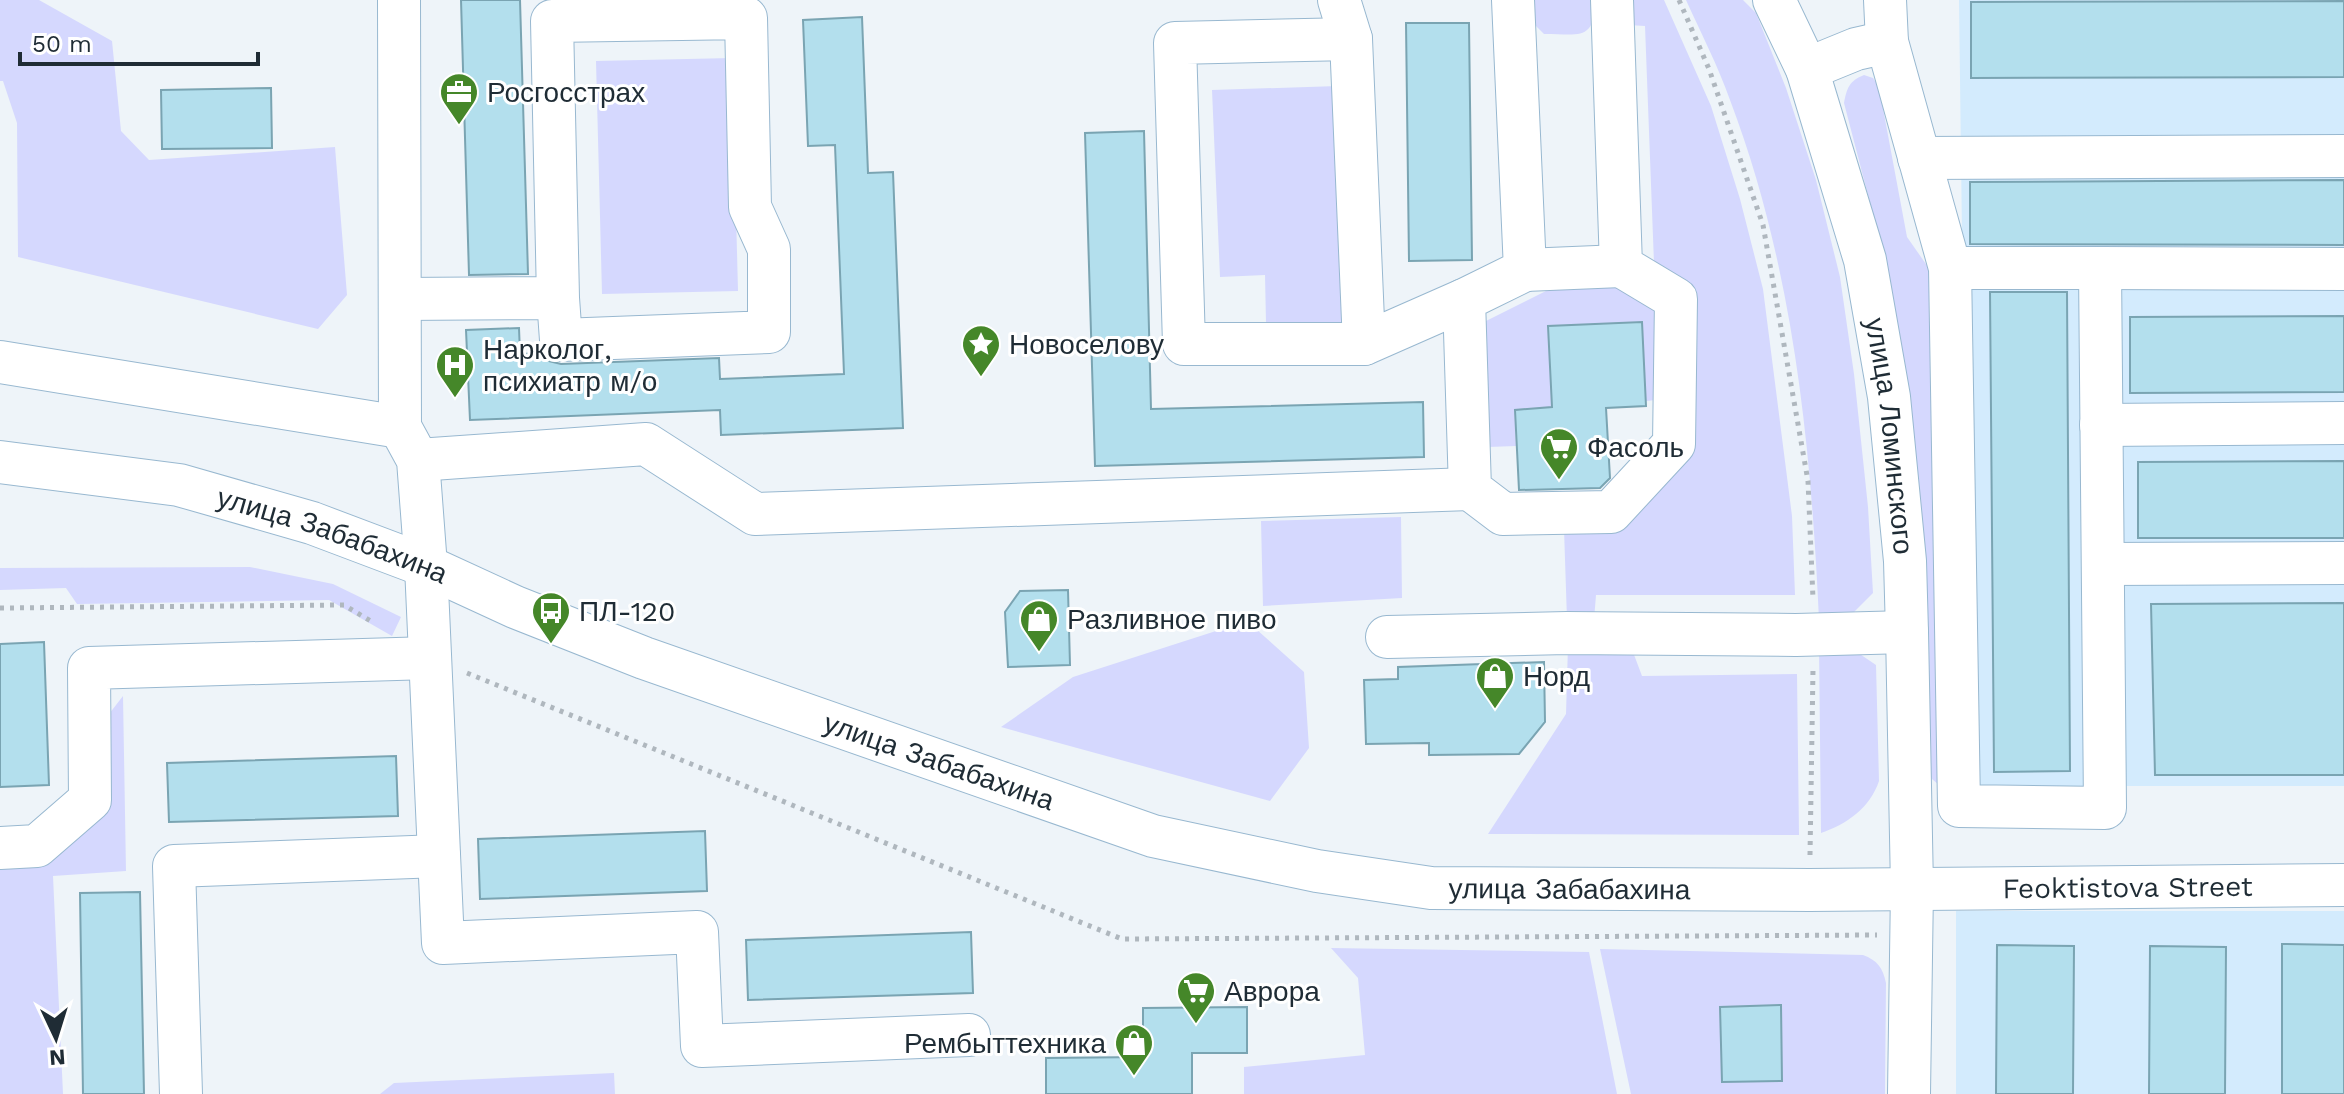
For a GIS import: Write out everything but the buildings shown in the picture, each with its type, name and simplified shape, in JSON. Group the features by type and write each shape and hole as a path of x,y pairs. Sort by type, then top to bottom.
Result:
{"street":[{"path":"399,0 400,299 409,444 426,566 443,943 697,932 702,1046 969,1035"},
{"path":"1513,0 1525,270"},
{"path":"1612,0 1621,266"},
{"name":"улица Ломинского","path":"1774,0 1807,69 1865,260 1889,397 1905,561 1912,888 1909,1094"},
{"path":"1885,0 1887,42 1950,268 1959,806 2105,808 2100,268"},
{"path":"746,18 750,207 769,249 769,332 561,340 558,298 552,21 746,18"},
{"path":"0,362 409,444 646,444 755,514 1470,489 1503,514 1611,512 1674,444 1676,299 1621,266 1525,270 1364,344 1184,344 1175,43 1345,19 1364,344"},
{"path":"1807,69 1856,49 1887,42"},
{"path":"1919,158 2344,156"},
{"path":"1950,268 2344,269"},
{"path":"400,299 558,298"},
{"path":"1464,300 1470,489"},
{"path":"2101,425 2344,423"},
{"name":"улица Забабахина","path":"0,462 179,485 312,523 426,566 515,607 644,658 1153,836 1317,871 1431,888 1912,888"},
{"path":"2103,564 2344,563"},
{"path":"1387,637 1907,632"},
{"path":"0,848 37,846 90,800 89,668 430,658"},
{"path":"181,1094 174,866 439,856"},
{"name":"Feoktistova Street","path":"1912,888 2344,885"}],"path":[{"path":"1679,0 1709,69 1763,225 1808,481 1814,635 1809,890 1817,936"},
{"path":"0,608 344,605 381,628"},
{"path":"430,658 1122,939 1911,935"}],"shaded area":[{"path":"0,0 39,0 112,41 121,131 149,160 335,147 347,295 318,329 18,257 17,123 3,81 0,81"},
{"path":"1532,0 1597,0 1588,29 1567,35 1544,34 1532,22"},
{"path":"1626,0 1664,0 1711,106 1740,199 1763,289 1792,516 1795,595 1596,595 1594,620 1567,620 1564,529 1690,449 1654,263 1645,26 1628,25"},
{"path":"1686,0 1743,0 1756,13 1786,88 1816,180 1840,277 1868,507 1873,593 1848,618 1819,620 1804,422 1784,291 1752,163 1715,62"},
{"path":"1959,0 2344,0 2344,786 1969,786"},
{"path":"732,58 738,291 602,294 596,61"},
{"path":"1864,75 1873,78 1879,87 1907,237 1935,277 1939,785 1927,768 1880,241 1844,103 1850,86"},
{"path":"1338,86 1345,322 1266,323 1265,275 1220,277 1212,90"},
{"path":"1629,286 1656,302 1656,400 1646,401 1642,322 1549,326 1552,407 1515,410 1516,446 1488,447 1484,322 1548,290"},
{"path":"1401,517 1402,598 1263,606 1261,521"},
{"path":"250,567 333,584 401,617 392,636 329,600 77,604 66,588 0,590 0,568"},
{"path":"1247,621 1304,672 1309,748 1270,801 1001,727 1073,677"},
{"path":"1630,644 1642,676 1797,674 1799,835 1488,834 1566,714 1568,645"},
{"path":"1845,644 1876,665 1879,781 1864,807 1840,825 1821,833 1819,645"},
{"path":"123,696 126,871 53,876 63,1094 0,1094 0,861 46,859 102,723"},
{"path":"1956,911 2344,911 2344,1094 1956,1094"},
{"path":"1331,948 1589,952 1617,1094 1244,1094 1244,1067 1365,1055 1358,978"},
{"path":"1600,949 1868,957 1879,965 1886,983 1885,1094 1631,1094"},
{"path":"614,1073 615,1094 380,1094 394,1083"}],"place":[{"name":"Росгосстрах","path":"459,126"},
{"name":"Новоселову","path":"981,378"},
{"name":"Нарколог, психиатр м/о","path":"455,399"},
{"name":"Фасоль","path":"1559,481"},
{"name":"ПЛ-120","path":"551,645"},
{"name":"Разливное пиво","path":"1039,653"},
{"name":"Норд","path":"1495,710"},
{"name":"Аврора","path":"1196,1025"},
{"name":"Рембыттехника","path":"1134,1077"}]}
